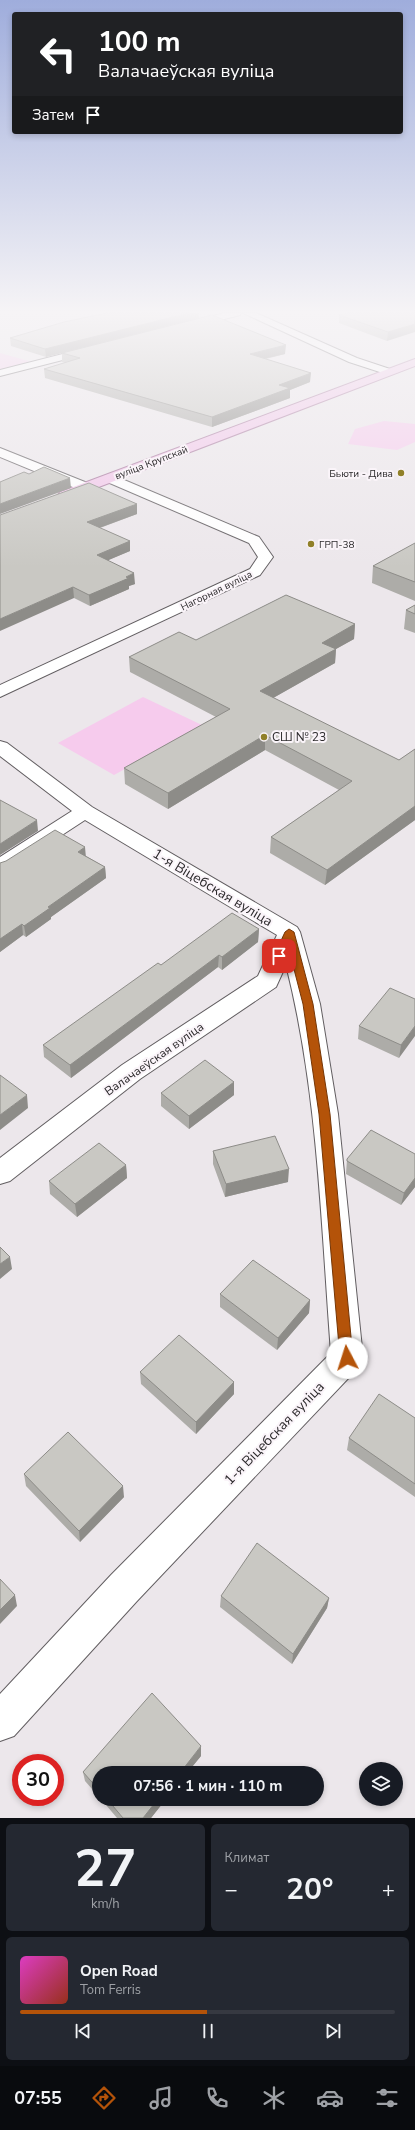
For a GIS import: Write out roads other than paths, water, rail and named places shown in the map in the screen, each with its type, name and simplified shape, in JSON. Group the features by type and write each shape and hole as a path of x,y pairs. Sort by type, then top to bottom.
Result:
{"main road":[{"name":"вуліца Крупскай","path":"50,501 321,398"}],"street":[{"path":"0,452 85,487"},
{"name":"Нагорная вуліца","path":"0,692 255,572 266,557 254,540 110,478"},
{"name":"1-я Віцебская вуліца","path":"0,747 85,811 289,932 308,1004 325,1114 347,1358 124,1588 0,1722"},
{"path":"0,866 85,811"},
{"name":"Валачаеўская вуліца","path":"0,1174 131,1072 268,980 289,932"}],"place":[{"name":"Бьюти - Дива","path":"401,473"},
{"name":"ГРП-38","path":"311,544"},
{"name":"СШ № 23","path":"264,737"}]}
